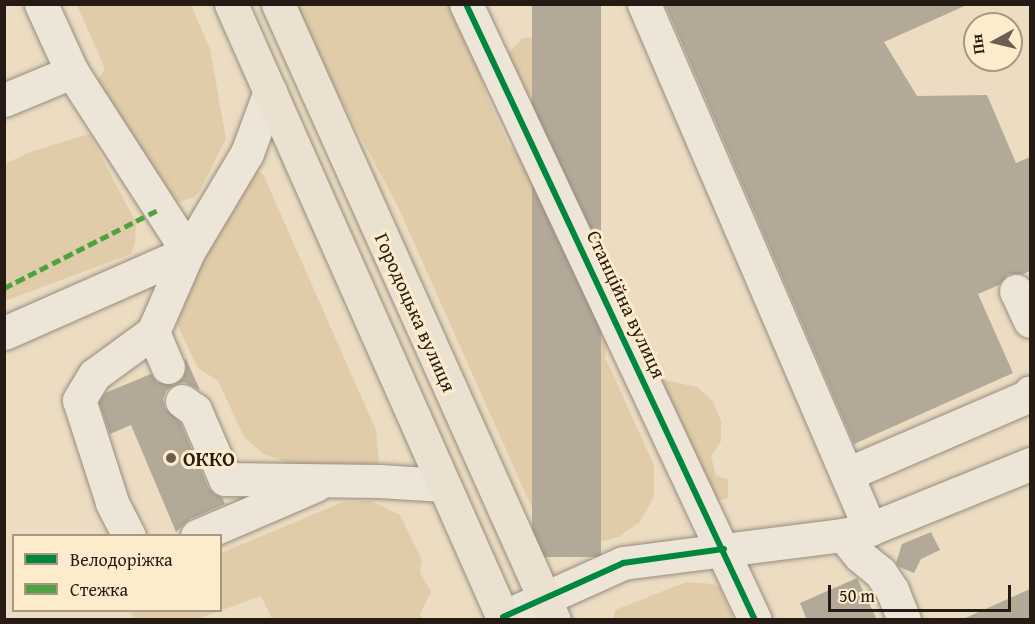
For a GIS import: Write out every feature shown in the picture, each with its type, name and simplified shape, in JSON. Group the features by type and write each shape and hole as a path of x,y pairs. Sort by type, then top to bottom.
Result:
{"main road":[{"path":"231,4 503,618"},
{"name":"Городоцька вулиця","path":"278,4 549,608"}],"street":[{"path":"41,4 72,72 188,252"},
{"name":"Станційна вулиця","path":"466,4 724,549 755,620"},
{"path":"644,4 848,474 860,556 880,572 904,620"},
{"path":"4,100 72,72"},
{"path":"128,534 112,502 79,400 94,375 153,332 188,252 248,153 270,92"},
{"path":"4,333 188,252"},
{"path":"1016,291 1030,321"},
{"path":"153,332 168,367"},
{"path":"848,474 1028,396 1030,392"},
{"path":"182,401 195,410 225,479 328,480 444,485"},
{"path":"503,618 549,608 623,563 857,532 1030,464"},
{"path":"202,534 328,480"}],"shaded area":[{"path":"77,5 191,5 210,49 226,139 199,192 194,197 180,202 172,200 95,83 105,69"},
{"path":"291,5 454,5 477,64 485,92 509,146 540,171 556,248 569,277 588,295 608,338 605,357 654,465 654,497 640,522 618,537 593,544 557,535 536,517 398,207 340,98 310,33"},
{"path":"540,37 557,53 563,73 549,111 537,111 528,101 507,55 522,38"},
{"path":"89,134 136,222 135,244 131,254 5,301 5,164 30,152"},
{"path":"256,171 263,174 376,430 379,463 328,471 295,465 263,454 244,437 218,381 197,367 177,324 180,296 243,176"},
{"path":"659,379 697,387 712,400 721,420 721,441 711,456 716,476 728,479 728,498 716,501"},
{"path":"371,501 400,515 422,560 420,572 431,592 420,614 422,619 272,619 261,596 222,610 222,553 343,502"},
{"path":"686,582 712,584 720,587 733,619 613,619 615,610"},
{"path":"130,612 216,612 197,619 134,619"}],"building":[{"path":"532,4 601,4 601,557 532,557"},
{"path":"665,4 969,4 884,42 917,96 987,95 1016,163 1030,157 1030,271 1023,274 1009,274 999,285 978,294 1013,373 854,444"},
{"path":"185,359 200,390 184,382 176,384 183,378 186,370"},
{"path":"151,374 157,382 173,385 166,391 163,399 165,408 180,422 208,487 214,494 222,497 225,504 190,519 176,532 131,425 110,434 99,402 105,393"},
{"path":"931,532 940,550 921,559 914,573 899,567 896,563 902,544"},
{"path":"857,578 877,620 807,620 800,603"},
{"path":"1030,589 1030,620 961,620"}],"marked path":[{"path":"4,288 160,209"}],"cycle path":[{"path":"466,4 755,620"},
{"path":"503,617 623,563 724,549"}],"place":[{"name":"ОККО","path":"171,458"}]}
